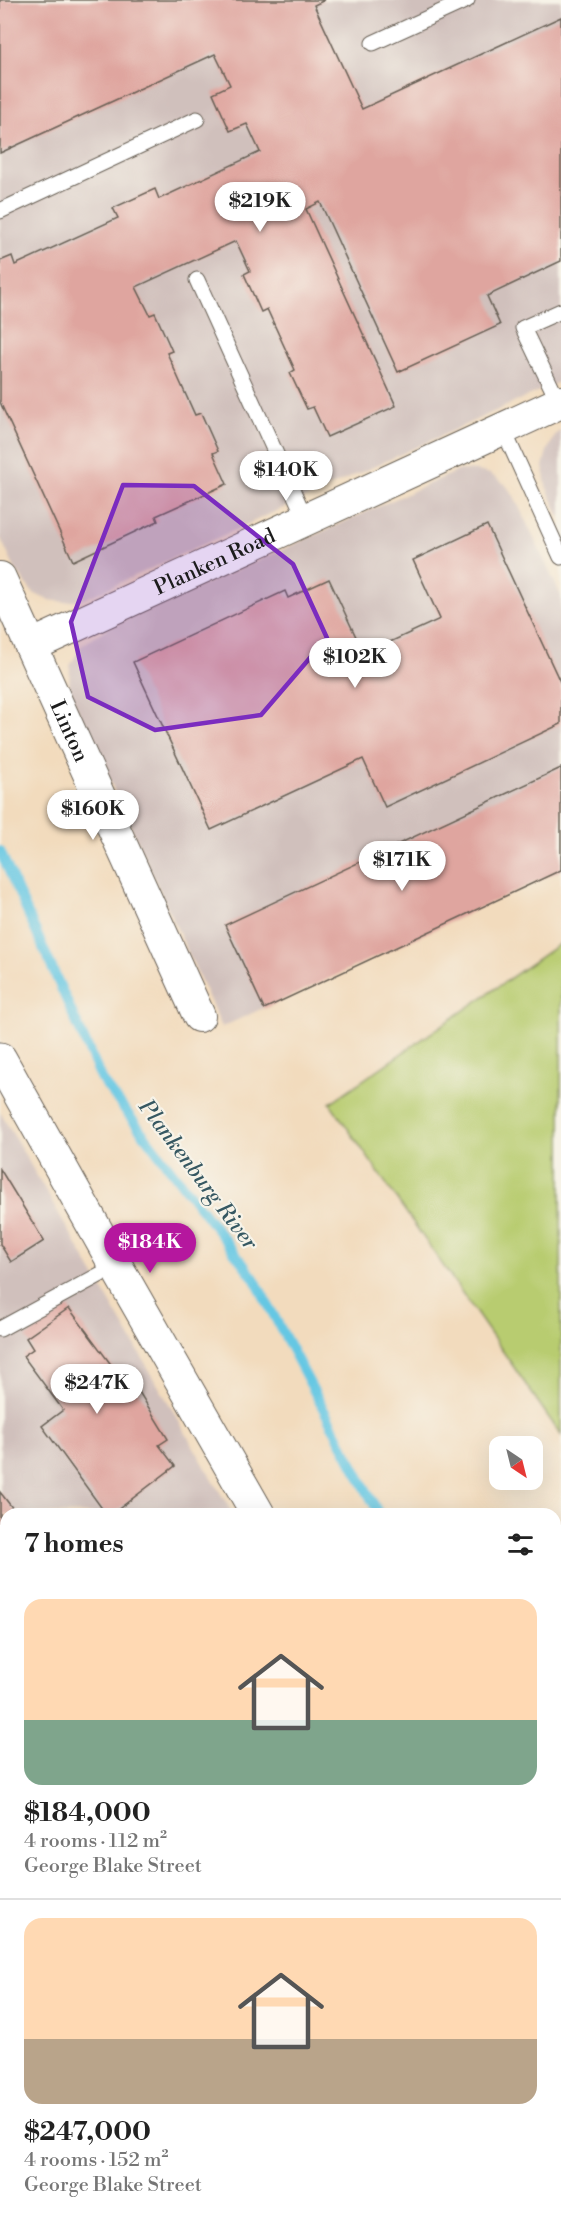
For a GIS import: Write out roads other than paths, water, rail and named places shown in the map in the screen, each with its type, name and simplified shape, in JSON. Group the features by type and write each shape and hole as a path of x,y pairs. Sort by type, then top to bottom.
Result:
{"street":[{"name":"Planken Road","path":"31,646 560,403"},
{"name":"Linton","path":"0,578 199,1016"},
{"path":"0,1059 255,1508"}],"lane":[{"path":"373,43 467,0"},
{"path":"0,211 197,119"},
{"path":"197,280 306,520"},
{"path":"560,403 524,328 561,311"},
{"path":"503,429 561,557"},
{"path":"0,1329 116,1266"}],"waterway":[{"name":"Plankenburg River","path":"0,851 102,1080 254,1278 376,1508"}]}
